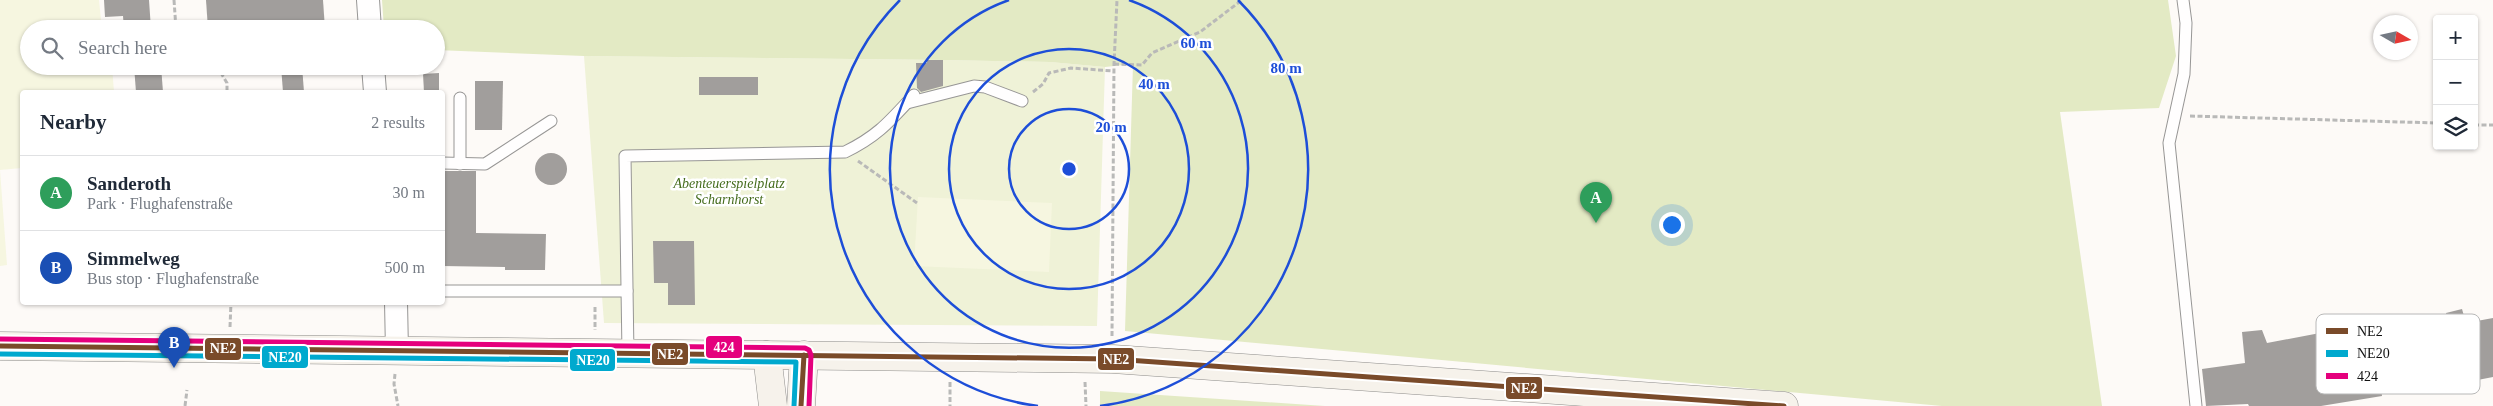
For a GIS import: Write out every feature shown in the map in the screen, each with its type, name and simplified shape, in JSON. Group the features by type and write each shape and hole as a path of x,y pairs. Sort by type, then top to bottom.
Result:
{"main road":[{"path":"0,346 1113,359 1650,402 1784,406"},
{"path":"767,355 773,406"},
{"path":"801,406 804,355"}],"street":[{"path":"368,0 369,20"},
{"path":"374,75 375,90"},
{"path":"396,305 398,350"}],"lane":[{"path":"2182,0 2186,23 2184,74 2169,143 2196,406"},
{"path":"628,354 625,156 845,152 868,141 884,129 911,99 974,86 985,87 1022,101"},
{"path":"460,98 460,164"},
{"path":"445,164 485,164 551,121"},
{"path":"445,291 626,291"}],"path":[{"path":"174,0 175,20"},
{"path":"1113,359 1114,64 1117,0"},
{"path":"1114,64 1142,65 1152,53 1200,32 1242,0"},
{"path":"1043,84 1049,73 1060,69 1114,71"},
{"path":"222,75 227,82 227,90"},
{"path":"2175,115 2433,123"},
{"path":"2478,124 2493,126"},
{"path":"845,152 917,203"},
{"path":"595,292 595,331"},
{"path":"230,327 231,305"},
{"path":"398,350 394,384 398,406"},
{"path":"1085,380 1086,406"},
{"path":"950,382 950,406"},
{"path":"184,406 187,390"}],"green space":[{"path":"0,0 99,0 101,20 20,20 20,75 113,75 114,90 20,90 20,168 0,170"},
{"path":"382,0 2168,0 2176,56 2159,108 2060,112 2102,406 1942,406 1125,331 1133,64 1105,67 1050,62 584,56 445,50 445,20 383,20"},
{"name":"Abenteuerspielplatz Scharnhorst","path":"584,56 1050,62 1105,67 1097,326 604,323"},
{"path":"0,170 7,265 0,266"},
{"path":"918,197 1052,203 1049,272 914,266"},
{"path":"1100,391 1325,406 1100,406"}],"building":[{"path":"104,0 149,0 150,20 123,20 123,16 105,17"},
{"path":"206,0 323,0 324,20 207,20"},
{"path":"927,60 943,60 943,86 921,92 917,88 916,63 927,63"},
{"path":"135,75 162,75 163,90 136,90"},
{"path":"282,75 303,75 304,90 283,90"},
{"path":"423,75 439,75 439,90 424,90"},
{"path":"699,77 758,77 758,95 699,95"},
{"path":"475,81 503,81 502,130 475,130"},
{"path":"551,153 557,154 562,158 566,163 566,175 562,180 557,184 551,185 545,184 540,180 536,175 535,169 536,163 540,158 545,154"},
{"path":"445,171 476,171 476,233 546,234 545,270 505,270 505,267 445,266"},
{"path":"653,241 694,241 695,305 668,305 668,283 654,283"},
{"path":"2462,309 2463,314 2446,314"},
{"path":"2493,318 2493,377 2480,380 2480,320"},
{"path":"2262,330 2267,343 2316,334 2316,394 2382,394 2382,396 2321,406 2249,406 2248,404 2206,406 2202,369 2245,363 2242,332"}],"transit line":[{"name":"424","path":"0,339 805,348 809,350 811,355 809,406"},
{"name":"NE2","path":"0,346 1113,359 1784,406"},
{"name":"NE20","path":"0,354 796,362 794,406"},
{"name":"NE2","path":"801,406 804,355"}],"place":[{"name":"Sanderoth","path":"1596,223"},
{"name":"Simmelweg","path":"174,368"}]}
